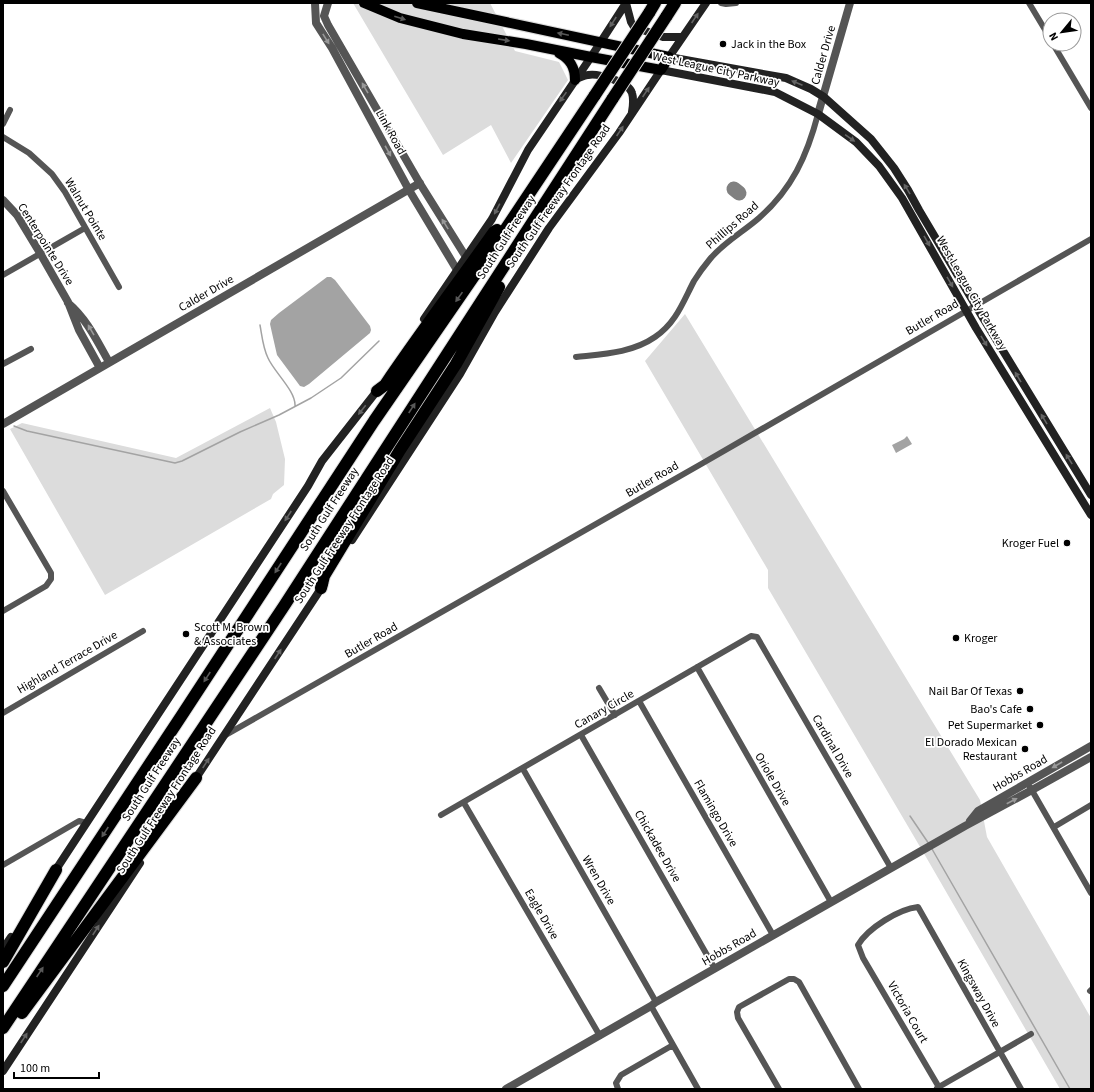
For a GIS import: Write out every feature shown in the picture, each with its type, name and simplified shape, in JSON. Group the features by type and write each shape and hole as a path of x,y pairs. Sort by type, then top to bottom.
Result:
{"highway":[{"name":"South Gulf Freeway","path":"3,1028 284,606 675,3"},
{"name":"South Gulf Freeway","path":"3,986 374,421 513,218 652,8"},
{"path":"377,391 386,386 420,334 494,232 513,218"},
{"path":"321,588 324,576 400,450 459,358 502,281 515,249"},
{"path":"3,1034 9,1031 196,778"},
{"path":"3,962 56,870"}],"main road":[{"name":"West League City Parkway","path":"364,3 400,18 463,34 526,44 591,58 775,92 818,114 856,142 879,166 902,198 966,310 1091,514"},
{"name":"West League City Parkway","path":"417,3 669,57 786,78 811,89 824,97 871,139 894,168 975,305 1091,495"},
{"path":"3,950 308,486 322,461 377,391 492,218 528,150 591,58 626,3"},
{"path":"626,3 631,22 634,27 663,37 682,37"},
{"name":"South Gulf Freeway Frontage Road","path":"3,1071 403,464 460,374 495,312 549,228 631,114 706,3"},
{"path":"554,50 567,58 573,66 576,80"},
{"path":"576,80 588,74 617,80 629,88 632,93 633,103 631,114"},
{"path":"1026,409 1035,404"},
{"path":"1074,487 1084,484"}],"street":[{"name":"Link Road","path":"315,3 316,23 332,48 409,190 457,270"},
{"name":"Link Road","path":"328,3 324,16 339,45 420,184 466,257"},
{"path":"721,3 736,3"},
{"name":"Calder Drive","path":"818,114 850,3"},
{"path":"1030,3 1042,24"},
{"path":"1058,52 1091,108"},
{"path":"3,124 10,110"},
{"name":"Phillips Road","path":"576,357 617,353 630,349 643,344 666,329 674,319 695,280 711,257 760,218 791,182 812,139 818,114"},
{"path":"371,121 380,115"},
{"name":"Walnut Pointe","path":"3,137 30,153 52,174 119,287"},
{"name":"Calder Drive","path":"3,424 420,184"},
{"name":"Centerpointe Drive","path":"3,200 17,215 68,302 79,330 100,368"},
{"path":"3,275 85,228"},
{"name":"Butler Road","path":"223,737 703,463 1091,238"},
{"name":"Centerpointe Drive","path":"68,302 84,319 109,362"},
{"path":"3,364 31,349"},
{"path":"3,491 51,573 51,579 46,586 3,611"},
{"name":"Highland Terrace Drive","path":"3,713 143,631"},
{"name":"Canary Circle","path":"441,815 751,636 755,636"},
{"name":"Cardinal Drive","path":"755,636 757,637 891,868"},
{"name":"Oriole Drive","path":"697,667 831,902"},
{"path":"598,688 615,715"},
{"name":"Flamingo Drive","path":"639,701 773,936"},
{"name":"Chickadee Drive","path":"581,735 715,969"},
{"name":"Hobbs Road","path":"965,826 978,811 1091,746"},
{"name":"Hobbs Road","path":"506,1089 939,840 1091,757"},
{"name":"Wren Drive","path":"523,769 654,1004 673,1045 698,1089"},
{"path":"1027,783 1054,826 1091,893"},
{"name":"Eagle Drive","path":"464,802 600,1036"},
{"path":"1054,826 1091,805"},
{"path":"3,865 79,821 86,823"},
{"name":"Victoria Court","path":"918,907 908,908 883,922 863,938 858,945 938,1088"},
{"name":"Kingsway Drive","path":"918,907 1021,1089"},
{"path":"779,1089 738,1018 737,1012 740,1007 789,979 794,979 799,982 860,1089"},
{"path":"938,1088 1031,1034"},
{"path":"618,1089 616,1083 621,1075 673,1045"}],"shaded area":[{"path":"353,3 490,3 515,51 559,62 568,80 511,163 491,125 443,155"},
{"path":"327,277 331,277 335,280 370,326 371,330 370,333 304,387 300,386 277,355 270,324 271,320 279,313"},
{"path":"685,314 980,800 987,837 1091,1018 1091,1089 1060,1089 768,588 768,570 645,361"},
{"path":"270,408 276,422 285,459 284,485 273,494 271,499 105,595 10,429 22,423 176,458"},
{"path":"907,436 912,444 896,453 892,445"}],"waterway":[{"path":"260,325 266,354 292,394 295,406"},
{"path":"14,426 27,431 175,463 279,415 311,398 341,378 379,341"},
{"path":"910,816 929,844"},
{"path":"932,849 1070,1089"}],"taxiway":[{"path":"734,189 739,193"}],"place":[{"name":"Jack in the Box","path":"723,44"},
{"name":"Kroger Fuel","path":"1067,543"},
{"name":"Scott M. Brown & Associates","path":"186,634"},
{"name":"Kroger","path":"956,638"},
{"name":"Nail Bar Of Texas","path":"1020,691"},
{"name":"Bao's Cafe","path":"1030,709"},
{"name":"Pet Supermarket","path":"1040,725"},
{"name":"El Dorado Mexican Restaurant","path":"1025,749"}]}
